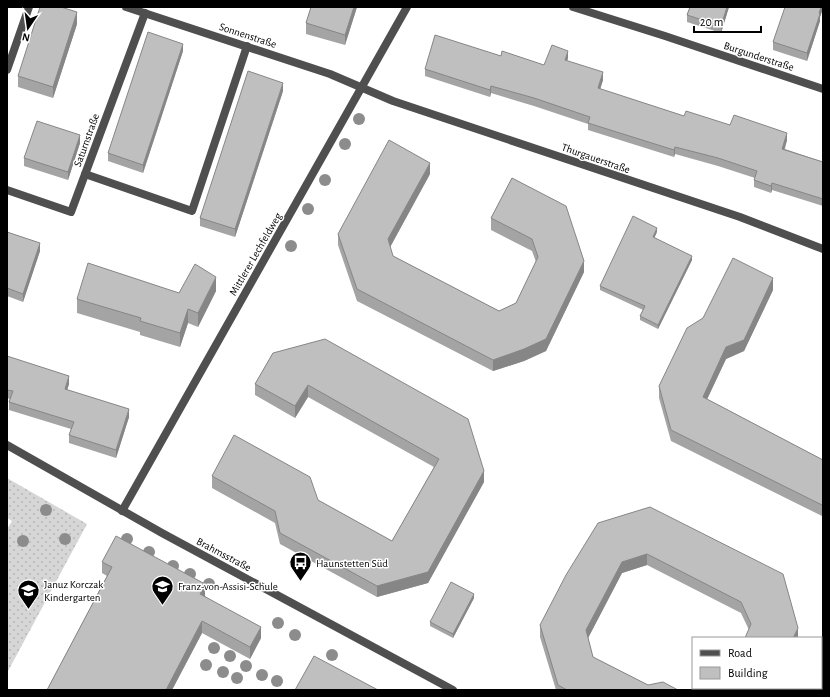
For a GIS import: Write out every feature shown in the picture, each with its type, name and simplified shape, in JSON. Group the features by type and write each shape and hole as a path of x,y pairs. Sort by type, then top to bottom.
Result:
{"street":[{"path":"7,70 29,7"},
{"name":"Sonnenstraße","path":"126,7 330,74 362,88"},
{"name":"Mittlerer Lechfeldweg","path":"122,511 407,7"},
{"name":"Burgunderstraße","path":"573,7 823,89"},
{"name":"Saturnstraße","path":"7,190 70,212 145,14"},
{"path":"85,174 192,211 247,46"},
{"name":"Thurgauerstraße","path":"362,88 393,101 740,217 823,249"},
{"name":"Brahmsstraße","path":"7,445 122,511 453,690"}],"shaded area":[{"name":"Januz Korczak Kindergarten","path":"7,478 87,524 7,673 7,529 12,521 7,518"}],"building":[{"path":"40,7 61,7 77,12 53,87 18,76"},
{"path":"311,7 354,7 345,35 306,23"},
{"path":"690,7 727,7 721,26 687,15"},
{"path":"785,7 821,7 807,53 773,42"},
{"path":"148,32 183,44 143,165 108,153"},
{"path":"435,35 501,56 502,51 544,65 552,45 568,51 565,60 603,72 598,88 684,116 686,111 730,125 734,115 787,133 782,149 823,162 823,199 772,183 771,186 754,180 757,171 718,158 675,147 674,150 588,123 590,117 534,98 491,86 490,90 425,69"},
{"path":"248,71 283,83 235,229 200,218"},
{"path":"37,121 80,135 68,172 24,158"},
{"path":"389,140 430,163 388,239 393,256 499,311 516,303 538,257 532,239 491,218 512,178 566,206 584,261 546,339 493,360 357,289 338,234"},
{"path":"633,216 657,228 653,237 692,256 658,325 640,316 645,306 600,286"},
{"path":"7,232 40,243 23,294 7,288"},
{"path":"733,258 773,278 744,340 726,347 703,397 823,460 822,505 671,430 659,386 687,328 703,318"},
{"path":"88,263 179,293 195,264 216,277 198,313 188,309 180,333 140,321 141,318 77,299"},
{"path":"325,339 468,419 484,471 428,572 377,586 280,533 275,511 212,476 234,435 310,477 318,500 392,541 439,459 308,385 295,406 255,384 273,353"},
{"path":"7,356 69,376 65,389 129,409 116,450 69,435 74,422 9,402 13,391 7,390"},
{"path":"650,507 783,574 798,628 794,637 745,637 751,624 741,602 647,554 622,562 586,630 593,657 648,685 663,682 678,690 567,690 558,685 540,625 566,575 598,523"},
{"path":"116,536 205,584 200,594 261,627 250,647 202,621 166,690 47,690 112,567 102,562"},
{"path":"451,582 474,594 453,634 430,622"},
{"path":"314,656 378,690 295,690"}],"place":[{"name":"Haunstetten Süd","path":"301,582"},
{"name":"Franz-von-Assisi-Schule","path":"163,606"},
{"name":"Januz Korczak Kindergarten","path":"29,610"}]}
